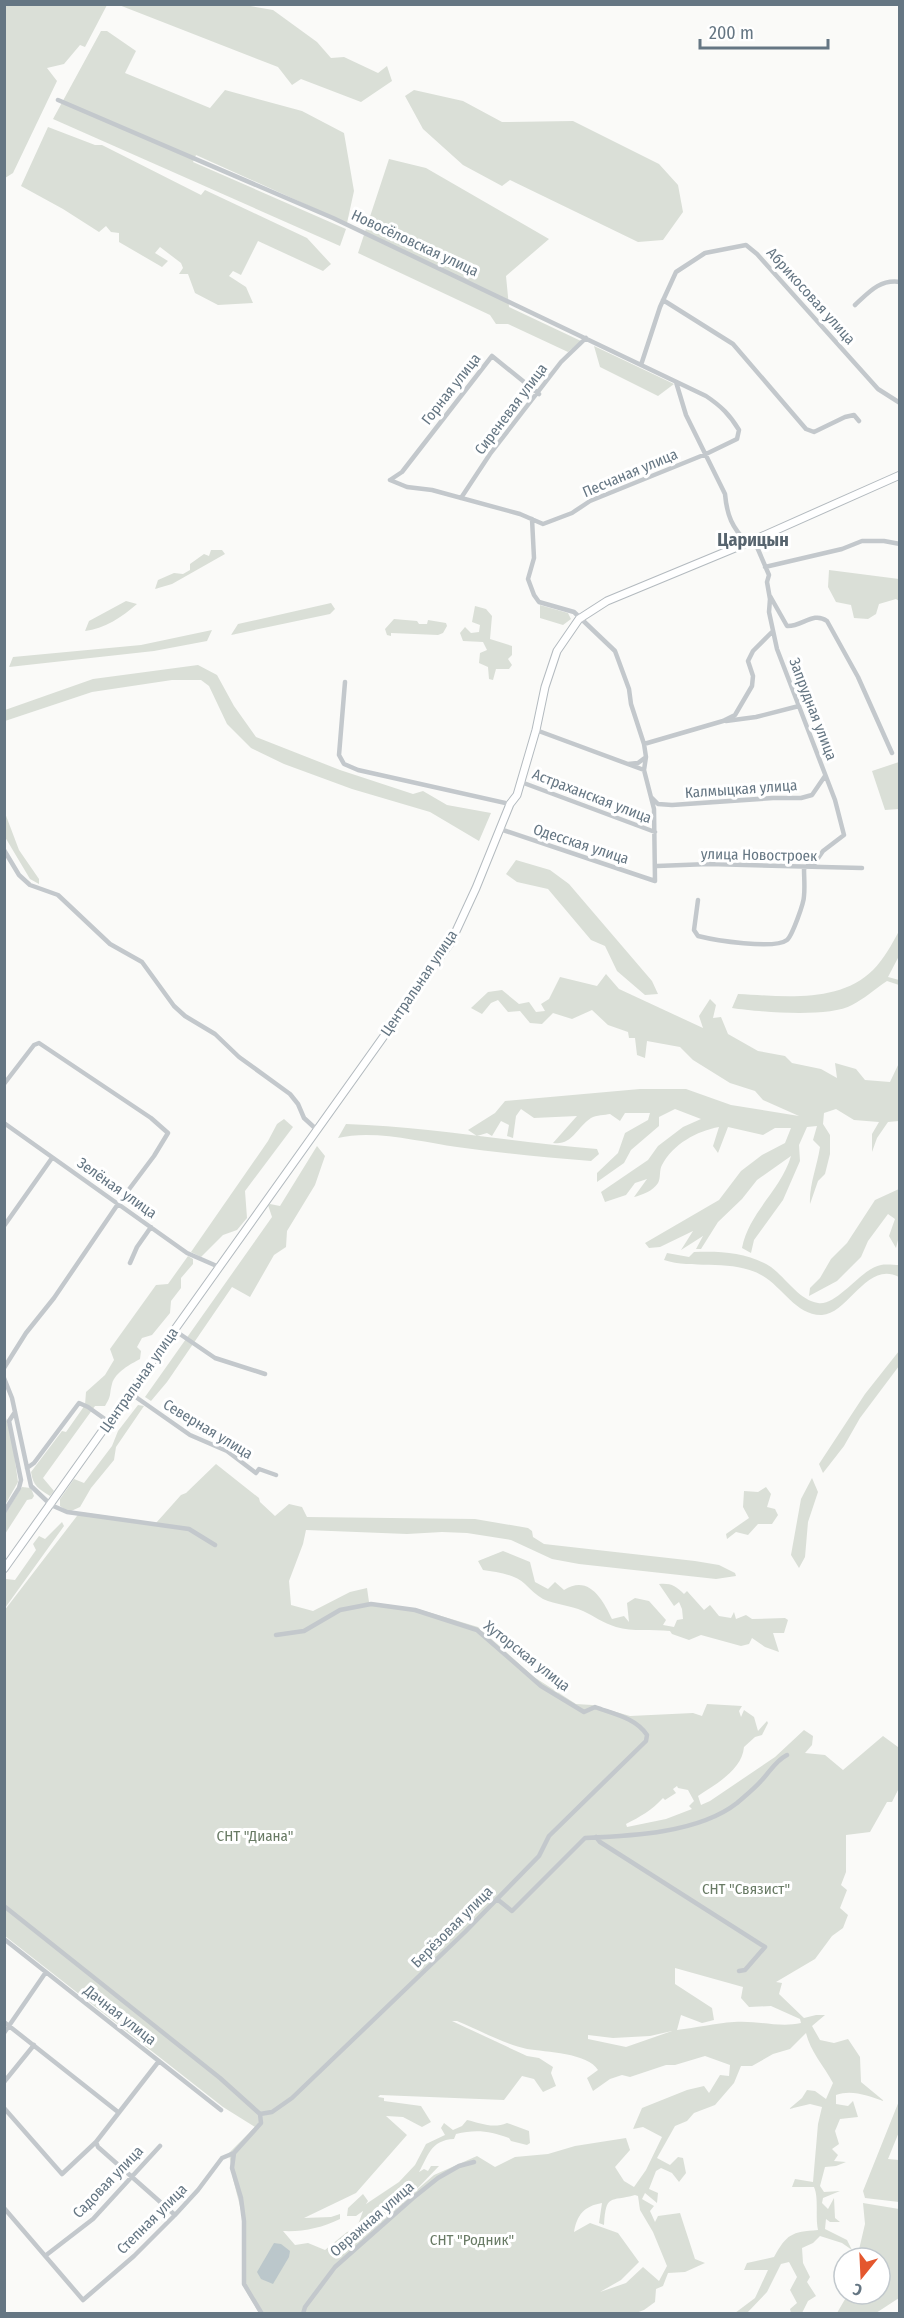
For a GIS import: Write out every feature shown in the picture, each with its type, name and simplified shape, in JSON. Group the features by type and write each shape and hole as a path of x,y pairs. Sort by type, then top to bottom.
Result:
{"street":[{"name":"Новосёловская улица","path":"58,99 333,218 676,382 720,405 739,430 737,439"},
{"name":"Абрикосовая улица","path":"641,365 663,300 676,272 705,253 746,244 878,389 900,403"},
{"path":"855,305 870,290 887,280 900,282"},
{"path":"663,300 733,344 806,429 814,432 854,415 859,421"},
{"name":"Сиреневая улица","path":"461,498 490,454 561,362 586,338"},
{"name":"Горная улица","path":"390,480 402,472 492,356 538,394"},
{"name":"Запрудная улица","path":"676,382 686,416 724,494 733,528 751,541 769,575 767,582 769,612 777,649 835,800 844,835 823,851 814,864 804,868"},
{"name":"Песчаная улица","path":"390,480 407,487 432,490 461,498 543,524 737,439"},
{"name":"Центральная улица","path":"4,1569 451,942 510,804 517,795 537,730 545,687 558,651 567,634 579,619 607,601 900,475"},
{"path":"532,519 534,558 528,579 534,595 539,602 568,609 615,651 629,689 631,704 644,744 646,757 644,770 654,809 657,866"},
{"path":"765,567 842,549 862,541 900,544"},
{"path":"769,593 788,626 796,627 813,618 822,618 827,621 858,677 892,753"},
{"path":"644,744 723,721 735,715 752,687 753,676 748,661 753,651 773,631"},
{"path":"345,682 339,755 344,764 358,770 510,804"},
{"path":"723,721 739,720 799,706"},
{"path":"537,730 644,770"},
{"path":"628,764 638,764 646,757"},
{"name":"Калмыцкая улица","path":"650,797 658,804 672,805 801,798 812,795 825,776"},
{"name":"Астраханская улица","path":"521,782 655,832"},
{"name":"Одесская улица","path":"500,829 655,881 657,866"},
{"path":"4,850 19,875 30,885 58,895 110,944 142,962 174,1006 216,1034 239,1057 290,1094 298,1104 304,1118 316,1129"},
{"name":"улица Новостроек","path":"657,866 709,864 862,868"},
{"path":"698,900 694,930 698,936 731,943 776,943 789,938 803,903 804,868"},
{"path":"4,1084 34,1045 39,1043 151,1118 168,1133 54,1298 26,1333 4,1368"},
{"name":"Зелёная улица","path":"4,1123 187,1253 219,1267"},
{"path":"4,1226 52,1158"},
{"path":"130,1263 151,1227"},
{"path":"174,1330 215,1358 265,1374"},
{"path":"4,1378 12,1398 31,1486 51,1505 67,1512 189,1530 215,1545"},
{"name":"Северная улица","path":"130,1393 190,1435 227,1451 256,1473 259,1469 276,1475"},
{"path":"4,1396 12,1398"},
{"path":"27,1468 79,1403 109,1422"},
{"path":"4,1512 19,1488 21,1480 9,1421 15,1412"},
{"name":"Хуторская улица","path":"276,1635 304,1631 340,1610 371,1604 415,1611 477,1630 556,1696 584,1712 596,1707 626,1718 644,1730 648,1735 646,1741"},
{"name":"Берёзовая улица","path":"260,2114 273,2112 292,2098 497,1899 539,1856 549,1836 646,1741"},
{"path":"497,1899 512,1911 585,1838 659,1833 708,1818 734,1805 761,1781 774,1764 787,1755"},
{"path":"596,1837 610,1849 765,1947 745,1970 740,1971"},
{"path":"4,1906 220,2078 260,2114"},
{"name":"Дачная улица","path":"4,1940 221,2110"},
{"path":"4,2033 46,1972"},
{"path":"4,2022 118,2112"},
{"path":"4,2082 34,2045"},
{"path":"4,2108 62,2174 96,2142 159,2061"},
{"name":"Степная улица","path":"45,2256 83,2300 134,2256 175,2215 198,2190 222,2158 234,2153 261,2123 260,2114"},
{"path":"96,2142 98,2147 175,2215"},
{"name":"Садовая улица","path":"45,2256 93,2219 159,2146"},
{"path":"234,2153 232,2168 241,2198 244,2221 244,2284 262,2313"},
{"name":"Овражная улица","path":"303,2313 335,2267 413,2198 438,2178 459,2166 474,2162"},
{"path":"4,2208 45,2256"}],"green space":[{"path":"5,4 107,5 85,47 80,45 64,64 47,68 57,81 13,173 5,178"},
{"path":"239,4 273,10 317,42 331,58 344,57 378,73 387,66 392,81 361,102 301,79 292,85 278,67 119,5"},
{"path":"101,31 107,31 136,51 125,73 210,108 225,90 302,111 344,133 354,191 347,223 196,155 193,162 346,229 340,246 53,119"},
{"path":"414,90 463,101 502,122 573,121 659,164 678,185 683,212 663,240 638,242 510,180 502,186 463,165 423,129 405,96"},
{"path":"48,127 95,145 102,145 201,195 205,190 307,238 331,264 323,271 258,241 241,275 233,271 229,276 246,287 253,303 218,305 195,293 188,274 179,274 183,268 181,263 160,247 155,253 168,261 162,267 119,242 119,233 111,232 106,226 99,232 21,186"},
{"path":"389,159 426,168 549,239 506,276 509,307 581,341 568,352 508,324 496,324 490,315 358,253"},
{"path":"594,346 674,384 658,396 600,367"},
{"path":"211,550 222,550 225,554 172,584 155,589 158,580 174,573 183,574 190,570 190,564 204,554 209,556"},
{"path":"829,570 899,579 899,601 896,599 879,604 876,614 868,619 854,618 851,605 836,602 828,587"},
{"path":"126,601 137,604 112,622 85,631 89,621"},
{"path":"331,603 335,609 330,614 231,635 238,624"},
{"path":"540,605 568,613 571,619 563,625 540,618"},
{"path":"475,606 486,609 492,616 490,639 512,646 512,655 508,659 512,665 509,669 496,669 493,680 489,679 488,667 479,663 480,653 487,650 483,642 463,641 460,633 465,627 471,633 479,632 480,625 472,622"},
{"path":"394,619 417,621 419,624 427,624 428,620 446,623 447,626 443,633 438,635 391,633 391,636 387,635 385,629"},
{"path":"212,630 207,641 154,651 9,667 13,657 141,645"},
{"path":"198,665 217,675 234,706 256,737 340,770 413,794 423,791 447,805 491,813 479,841 430,812 352,789 284,764 251,748 227,724 209,686 201,680 172,680 92,692 5,721 5,710 93,679"},
{"path":"899,762 899,809 885,810 872,771"},
{"path":"5,813 19,850 39,879 39,884 30,879 5,837"},
{"path":"516,860 550,870 569,884 652,981 658,994 645,995 617,971 605,946 591,940 548,889 517,882 506,874"},
{"path":"899,931 899,956 888,977 899,980 899,985 887,981 852,1005 828,1012 776,1012 732,1008 738,994 809,996 844,988 859,981 873,970"},
{"path":"606,974 619,989 703,1028 699,1016 710,999 716,1005 713,1018 721,1017 728,1034 758,1051 785,1056 792,1063 821,1069 837,1078 835,1063 856,1069 865,1080 890,1082 899,1063 899,1121 888,1122 877,1138 872,1152 872,1134 879,1122 854,1120 836,1109 824,1113 823,1124 830,1135 830,1154 825,1174 818,1181 810,1204 820,1147 813,1140 817,1126 807,1127 799,1145 800,1161 783,1200 754,1240 751,1253 742,1248 746,1235 751,1223 780,1180 791,1156 757,1180 742,1199 718,1222 701,1249 696,1249 703,1236 681,1250 693,1231 660,1247 649,1248 645,1243 719,1200 741,1171 762,1155 785,1143 791,1128 775,1128 763,1135 728,1127 718,1153 713,1146 719,1127 702,1132 686,1140 672,1151 661,1167 656,1186 634,1197 647,1179 635,1183 626,1195 605,1202 601,1192 648,1160 658,1146 683,1127 701,1119 675,1109 659,1117 659,1126 631,1150 624,1163 597,1182 597,1173 618,1153 625,1133 648,1120 650,1113 625,1113 620,1121 610,1114 593,1117 570,1139 560,1143 553,1143 577,1116 534,1118 521,1109 516,1116 513,1138 507,1136 509,1125 501,1121 492,1136 487,1133 477,1136 468,1130 495,1113 505,1101 640,1089 686,1089 731,1105 799,1116 763,1100 755,1091 730,1083 693,1060 680,1047 647,1041 645,1058 637,1055 635,1038 629,1038 628,1032 608,1025 592,1010 572,1019 553,1013 542,1024 530,1023 520,1011 508,1012 498,1000 491,1003 482,1014 471,1008 488,992 502,990 519,1004 529,1002 536,1012 545,1011 541,1004 549,999 560,977 597,986"},
{"path":"284,1119 293,1127 245,1191 247,1218 237,1230 223,1235 201,1257 191,1252 268,1141 277,1124"},
{"path":"346,1124 409,1128 597,1149 599,1154 591,1161 457,1147 398,1137 366,1135 338,1138"},
{"path":"317,1146 325,1156 315,1185 287,1231 286,1247 274,1255 250,1297 232,1287 167,1382 151,1401 145,1397 272,1217 268,1205 280,1206"},
{"path":"899,1189 899,1236 896,1248 889,1236 895,1219 888,1214 868,1241 861,1257 837,1281 809,1296 810,1288 820,1278 831,1259 847,1243 875,1200"},
{"path":"694,1252 724,1252 753,1258 771,1267 805,1298 818,1303 833,1299 865,1273 881,1265 899,1265 899,1277 888,1274 877,1275 832,1312 822,1315 813,1314 797,1306 763,1276 751,1271 739,1267 676,1263 664,1260 667,1253 689,1257"},
{"path":"188,1256 193,1259 193,1264 181,1278 181,1288 171,1301 170,1313 152,1335 142,1338 137,1347 141,1351 140,1359 116,1376 105,1406 95,1406 43,1478 54,1491 50,1496 37,1487 31,1472 62,1431 66,1432 85,1405 86,1392 105,1375 114,1360 110,1349 156,1285 168,1284"},
{"path":"899,1351 899,1366 823,1473 819,1464 865,1394"},
{"path":"138,1405 144,1406 116,1447 114,1460 91,1488 80,1507 69,1512 60,1506 60,1499 74,1479 84,1483 112,1446 118,1431"},
{"path":"4,1411 12,1439 18,1482 5,1505"},
{"path":"216,1464 259,1498 260,1502 275,1516 289,1504 302,1507 307,1517 475,1519 528,1528 532,1531 533,1537 544,1544 695,1561 719,1565 735,1573 736,1576 716,1579 579,1564 552,1559 511,1540 467,1533 407,1534 306,1530 289,1581 291,1605 313,1611 350,1592 367,1588 369,1602 418,1609 478,1627 534,1677 576,1704 592,1705 630,1716 693,1713 702,1716 707,1704 742,1706 739,1711 741,1717 744,1710 754,1717 758,1731 767,1721 762,1735 755,1737 744,1747 733,1769 698,1796 701,1805 775,1757 804,1730 813,1736 812,1745 805,1753 825,1755 843,1770 883,1736 898,1747 899,1788 892,1802 887,1802 870,1832 846,1835 846,1872 841,1885 847,1890 840,1908 848,1915 843,1928 832,1936 815,1959 776,1982 782,1983 779,1994 804,2018 825,2015 812,2026 820,2040 834,2043 848,2039 860,2057 861,2082 884,2101 854,2093 836,2095 836,2104 848,2106 853,2101 858,2117 840,2119 835,2131 839,2144 832,2149 838,2155 834,2161 846,2162 825,2167 820,2186 824,2192 840,2191 823,2198 822,2203 828,2209 834,2198 835,2218 840,2222 830,2222 826,2219 825,2229 847,2240 850,2246 820,2236 813,2243 802,2248 803,2263 810,2277 807,2282 816,2296 808,2301 802,2313 791,2313 790,2309 797,2303 790,2290 797,2277 789,2262 781,2264 767,2292 747,2313 735,2313 755,2298 768,2270 744,2270 747,2263 774,2257 783,2243 796,2233 818,2230 814,2187 792,2187 795,2179 813,2182 818,2124 822,2107 810,2104 789,2109 802,2098 807,2090 815,2091 826,2099 833,2083 814,2052 806,2033 790,2049 773,2054 752,2066 741,2066 734,2083 715,2105 694,2113 687,2121 675,2126 657,2158 670,2165 678,2157 683,2158 686,2173 679,2182 672,2173 661,2168 656,2171 649,2189 658,2193 657,2203 645,2193 642,2199 654,2206 650,2211 655,2222 658,2216 680,2213 695,2259 705,2263 685,2272 668,2273 663,2286 656,2289 655,2302 644,2310 633,2314 259,2313 242,2280 242,2214 229,2153 255,2127 223,2107 5,1936 4,1611 80,1512 156,1523 181,1495 186,1493","holes":["677,1786 688,1790 694,1801 689,1806 692,1809 666,1819 627,1827 626,1824 646,1813 663,1798 665,1800 676,1793 673,1789","675,1968 743,1987 741,1998 749,2007 771,2006 800,2019 801,2023 784,2025 734,2022 677,2030 681,2015 702,2023 714,2020 712,2008 675,1984","452,2021 457,2021 518,2047 566,2054 585,2060 598,2070 587,2078 593,2091 610,2079 622,2075 630,2077 666,2065 675,2065 705,2056 730,2065 729,2076 720,2075 709,2093 704,2086 687,2090 642,2108 633,2129 643,2127 662,2137 646,2170 634,2187 624,2181 615,2167 630,2150 626,2138 575,2146 548,2154 515,2157 495,2167 477,2156 434,2175 412,2194 439,2166 431,2166 428,2171 424,2169 419,2172 431,2150 440,2142 454,2139 456,2134 489,2132 509,2138 511,2141 527,2145 530,2143 529,2131 507,2123 492,2125 467,2120 462,2126 453,2130 444,2123 441,2128 445,2135 426,2144 415,2165 399,2182 366,2204 368,2201 363,2194 348,2208 347,2216 356,2216 363,2211 356,2230 347,2232 325,2250 308,2243 295,2245 283,2231 312,2229 340,2219 340,2214 331,2217 304,2218 356,2193 407,2135 386,2116 403,2117 422,2127 431,2122 421,2106 384,2101 384,2098 378,2097 380,2095 504,2100 522,2076 534,2079 543,2092 556,2086 551,2073 553,2067 539,2058 527,2056","672,2031 626,2047 588,2039 588,2035 613,2038 650,2036","638,2196 640,2210 653,2232 667,2266 659,2281 643,2267 626,2283 600,2292 621,2280 639,2262 618,2233 590,2223 574,2232 577,2221 582,2212 590,2206 602,2203 599,2223 604,2225 608,2203"]},
{"path":"812,1478 818,1492 808,1522 805,1557 799,1568 791,1555 801,1499"},
{"path":"22,1487 31,1488 34,1496 27,1500 5,1534 5,1514"},
{"path":"766,1487 771,1494 767,1507 775,1509 778,1515 772,1524 758,1524 748,1535 736,1532 727,1539 726,1534 749,1518 743,1507 744,1491 758,1492"},
{"path":"62,1522 64,1526 5,1608 6,1579 15,1580 36,1550 33,1544 39,1536 45,1539"},
{"path":"503,1551 530,1562 535,1582 548,1589 555,1582 564,1590 581,1585 588,1587 599,1597 612,1619 624,1616 629,1622 627,1603 635,1598 649,1601 666,1620 663,1625 674,1627 677,1620 683,1619 682,1609 679,1602 674,1606 659,1584 673,1586 684,1594 687,1591 704,1610 710,1605 719,1616 731,1618 734,1612 736,1619 746,1615 752,1619 785,1618 788,1620 784,1633 773,1633 779,1652 765,1647 752,1638 749,1644 741,1646 701,1635 689,1640 672,1634 670,1631 622,1629 611,1625 578,1609 543,1599 516,1578 483,1570 478,1561"},
{"path":"899,2101 899,2132 888,2159 899,2160 899,2202 865,2198 863,2191"},
{"path":"863,2203 899,2209 899,2298 892,2303 892,2246 860,2246 865,2224"},
{"path":"841,2306 887,2306 876,2313 837,2313"}],"shaded area":[{"path":"274,2243 281,2244 290,2251 289,2257 273,2284 261,2279 257,2272"}],"district":[{"name":"Царицын","path":"753,540"}],"park label":[{"name":"СНТ \"Диана\"","path":"255,1836"},
{"name":"СНТ \"Связист\"","path":"746,1889"},
{"name":"СНТ \"Родник\"","path":"472,2240"}]}
